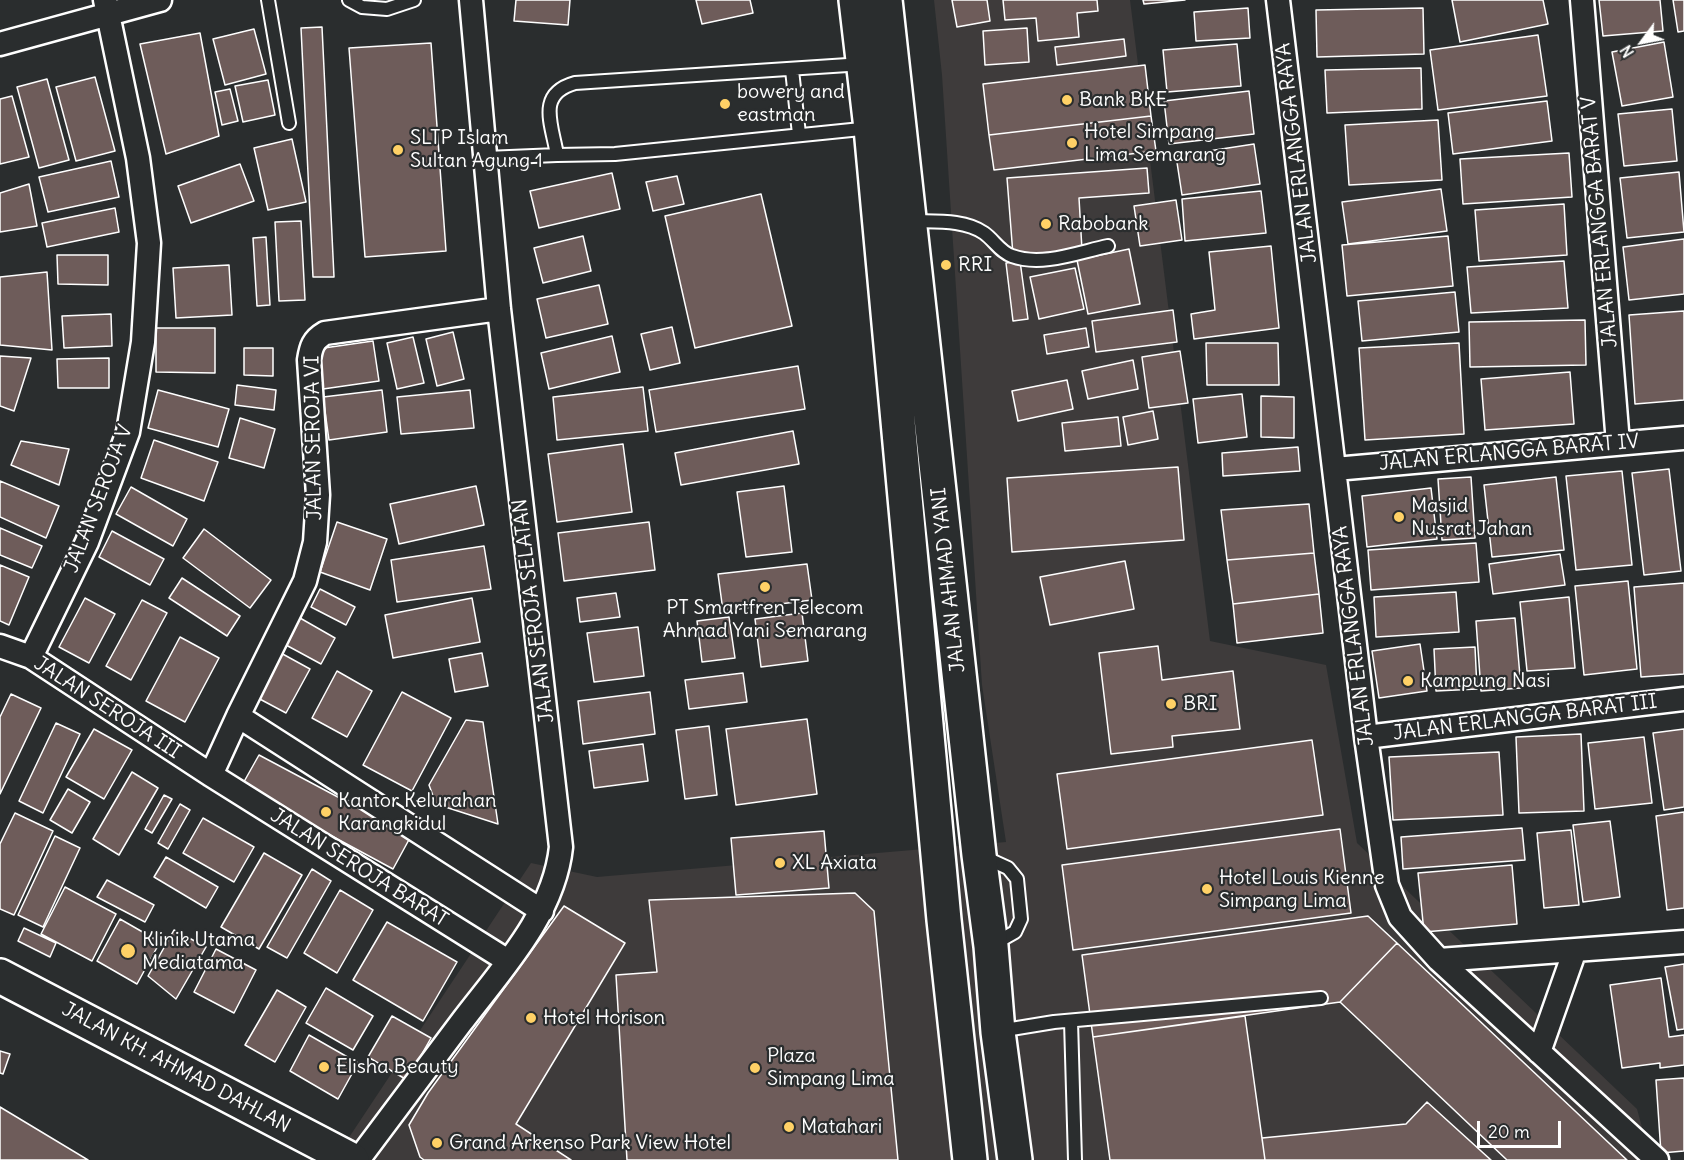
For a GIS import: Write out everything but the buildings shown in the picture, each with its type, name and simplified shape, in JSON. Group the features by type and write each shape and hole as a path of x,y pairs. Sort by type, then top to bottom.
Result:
{"main road":[{"name":"JALAN AHMAD YANI","path":"856,0 871,128 944,920 970,1160"},
{"name":"JALAN AHMAD YANI","path":"885,0 991,946 998,1032 1015,1160"},
{"name":"JALAN KH. AHMAD DAHLAN","path":"0,976 352,1160"}],"street":[{"path":"0,44 107,6 160,0"},
{"name":"JALAN SEROJA SELATAN","path":"358,1160 508,961 542,911 554,883 561,847 499,309 471,0"},
{"name":"JALAN ERLANGGA RAYA","path":"1278,0 1366,737 1387,885 1392,901 1400,917 1439,960 1657,1160"},
{"name":"JALAN ERLANGGA BARAT V","path":"1582,0 1618,443"},
{"name":"JALAN SEROJA V","path":"31,657 87,542 128,432 143,342 149,243 138,158 107,6"},
{"name":"JALAN SEROJA VI","path":"211,775 304,581 315,542 318,495 309,360 312,345 318,337 325,333 499,309"},
{"name":"JALAN ERLANGGA BARAT IV","path":"1335,469 1684,438"},
{"name":"JALAN SEROJA III","path":"0,646 31,657 211,775"},
{"name":"JALAN ERLANGGA BARAT III","path":"1366,737 1684,699"},
{"path":"238,716 542,911"},
{"name":"JALAN SEROJA BARAT","path":"211,775 508,961"},
{"path":"1439,960 1684,942"},
{"path":"1539,1052 1575,950"}],"lane":[{"path":"268,0 289,123"},
{"path":"349,0 362,7 387,9 414,0"},
{"path":"557,155 549,109 551,99 555,93 575,83 864,64"},
{"path":"792,70 799,134"},
{"path":"486,158 615,154 871,128"},
{"path":"910,221 961,224 983,232 1004,252 1014,257 1041,260 1108,246"},
{"path":"998,1032 1071,1021 1321,998"},
{"path":"1071,1021 1075,1160"}],"shaded area":[{"path":"934,0 1130,0 1210,641 1326,665 1357,843 1637,1109 1651,1160 334,1160 531,863 597,877 1006,842 982,685 942,75"}],"place":[{"name":"Bank BKE","path":"1067,100"},
{"name":"bowery and eastman","path":"725,104"},
{"name":"Hotel Simpang Lima Semarang","path":"1072,143"},
{"name":"SLTP Islam Sultan Agung 1","path":"398,150"},
{"name":"Rabobank","path":"1046,224"},
{"name":"RRI","path":"946,265"},
{"name":"Masjid Nusrat Jahan","path":"1399,517"},
{"name":"PT Smartfren Telecom Ahmad Yani Semarang","path":"765,587"},
{"name":"Kampung Nasi","path":"1408,681"},
{"name":"BRI","path":"1171,704"},
{"name":"Kantor Kelurahan Karangkidul","path":"326,812"},
{"name":"XL Axiata","path":"780,863"},
{"name":"Hotel Louis Kienne Simpang Lima","path":"1207,889"},
{"name":"Klinik Utama Mediatama","path":"128,951"},
{"name":"Hotel Horison","path":"531,1018"},
{"name":"Elisha Beauty","path":"324,1067"},
{"name":"Plaza Simpang Lima","path":"755,1068"},
{"name":"Matahari","path":"789,1127"},
{"name":"Grand Arkenso Park View Hotel","path":"437,1143"}]}
